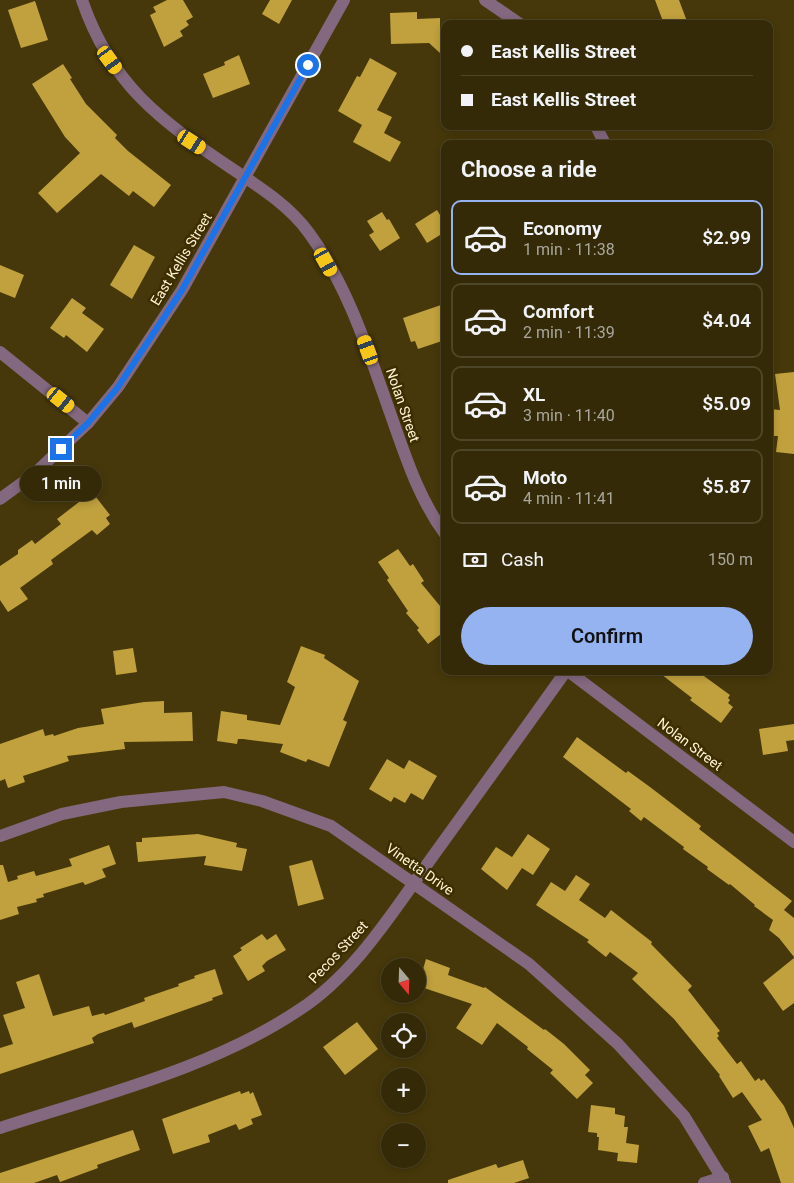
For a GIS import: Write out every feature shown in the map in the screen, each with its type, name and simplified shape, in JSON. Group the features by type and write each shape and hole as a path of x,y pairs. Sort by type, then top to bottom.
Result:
{"street":[{"name":"Nolan Street","path":"82,0 87,16 110,60 137,96 178,133 246,178 288,210 309,232 355,314 412,476 433,517 441,528"},
{"name":"East Kellis Street","path":"0,499 33,475 88,423 118,387 182,290 344,0"},
{"path":"485,0 514,20"},
{"path":"0,352 88,423"},
{"name":"Pecos Street","path":"0,1128 187,1067 262,1034 301,1009 334,983 372,939 414,883 564,675"},
{"name":"Nolan Street","path":"572,675 794,842"},
{"name":"Vinetta Drive","path":"0,836 62,814 121,802 224,792 262,801 331,826 529,964 618,1044 684,1116 724,1180"},
{"path":"704,1183 724,1180"}],"building":[{"path":"167,0 183,0 193,17 186,21 189,25 180,31 183,36 164,47 150,15 156,12 153,7"},
{"path":"270,0 292,0 279,24 262,14"},
{"path":"655,0 679,0 686,20 662,20"},
{"path":"35,1 48,40 21,48 8,10"},
{"path":"417,12 417,19 440,18 440,53 429,43 391,44 390,13"},
{"path":"239,55 250,84 213,98 203,74 225,65 224,62"},
{"path":"370,58 397,73 377,110 392,117 384,133 401,142 390,162 353,142 362,125 338,111 357,76 360,77"},
{"path":"63,64 86,104 117,135 115,138 128,151 171,185 154,207 133,191 129,196 101,174 57,213 38,193 80,153 65,137 32,84"},
{"path":"437,210 441,216 441,234 427,243 415,224"},
{"path":"382,212 387,220 389,219 400,238 380,251 369,235 374,232 367,221"},
{"path":"134,245 155,257 132,299 110,285"},
{"path":"0,265 24,275 15,298 0,292"},
{"path":"72,298 86,308 82,313 104,329 87,352 66,335 64,338 50,328"},
{"path":"441,305 441,341 418,349 415,341 411,342 403,318"},
{"path":"794,372 794,454 776,452 778,436 773,436 773,409 780,410 775,374"},
{"path":"92,492 110,515 106,518 110,524 97,535 92,530 51,560 53,564 20,588 28,599 8,612 0,600 0,566 18,554 18,550 32,540 35,544 61,524 57,519"},
{"path":"398,549 410,566 413,564 424,581 421,583 441,607 441,634 428,644 417,630 419,628 406,613 408,611 387,580 389,578 378,562"},
{"path":"301,646 325,655 324,658 359,681 343,720 347,722 329,767 308,759 306,762 280,752 283,744 243,739 238,739 237,744 217,741 221,711 247,715 247,720 280,725 295,687 287,682"},
{"path":"133,648 137,672 116,675 113,651"},
{"path":"662,675 702,675 730,695 728,703 733,707 721,723 690,700 692,698"},
{"path":"164,701 164,713 192,712 193,741 124,742 125,749 67,756 69,761 23,776 25,782 8,788 5,779 0,781 0,744 43,729 45,736 53,734 54,736 78,728 104,724 101,709 144,702"},
{"path":"794,724 794,740 786,741 788,751 763,755 759,729"},
{"path":"577,737 626,773 628,771 650,787 701,826 699,829 792,901 784,910 794,918 794,957 779,938 769,930 773,920 730,884 707,869 708,867 683,849 684,847 644,817 641,821 629,811 631,809 563,757"},
{"path":"387,759 404,769 409,760 437,776 423,800 411,793 405,803 394,797 391,802 369,789"},
{"path":"198,834 237,843 236,847 247,849 242,871 204,865 206,856 138,862 136,842 142,842 142,838"},
{"path":"528,834 550,849 533,875 522,868 507,890 481,869 496,847 512,857"},
{"path":"109,845 116,864 102,869 106,877 85,885 83,882 43,894 44,897 36,899 37,902 17,907 19,914 0,920 0,865 3,865 8,882 18,879 17,876 34,871 36,876 72,866 69,859"},
{"path":"312,860 324,899 298,906 289,866"},
{"path":"576,875 590,884 579,900 605,918 611,910 652,942 651,944 692,986 688,990 720,1031 717,1033 719,1036 717,1038 737,1064 741,1061 755,1081 759,1078 761,1081 764,1079 784,1106 794,1128 794,1183 781,1183 769,1148 761,1152 748,1126 762,1120 742,1092 733,1098 720,1075 674,1019 632,979 638,973 610,952 606,957 587,942 589,940 536,905 551,882 565,891"},
{"path":"262,934 267,940 276,934 286,950 267,961 262,966 265,971 248,981 233,956 242,950 240,948"},
{"path":"794,958 794,1003 783,1011 763,983"},
{"path":"426,959 450,968 448,975 485,987 545,1029 564,1044 590,1070 585,1075 593,1083 577,1099 550,1073 553,1070 527,1049 528,1047 497,1023 482,1045 456,1028 472,1004 426,989"},
{"path":"215,969 223,994 212,998 213,1000 134,1028 132,1022 98,1034 92,1038 94,1043 0,1074 0,1048 13,1044 3,1015 25,1008 16,982 39,974 53,1016 89,1006 92,1016 104,1013 105,1015 145,1001 144,998 179,986 178,984 195,978 194,976"},
{"path":"357,1022 378,1049 345,1075 323,1047"},
{"path":"240,1091 241,1094 249,1091 250,1094 253,1092 262,1115 251,1119 253,1124 239,1130 236,1124 208,1135 210,1142 173,1154 162,1119"},
{"path":"591,1105 615,1108 615,1114 625,1116 624,1127 628,1127 626,1143 639,1145 637,1163 617,1161 618,1153 598,1150 599,1137 597,1137 597,1133 588,1132"},
{"path":"133,1130 140,1150 97,1165 98,1168 60,1182 57,1175 34,1183 0,1183 0,1173"},
{"path":"523,1160 529,1178 514,1183 448,1183 448,1180 496,1164 498,1168"}],"route":[{"path":"61,449 88,423 118,387 182,290 308,65"}]}
